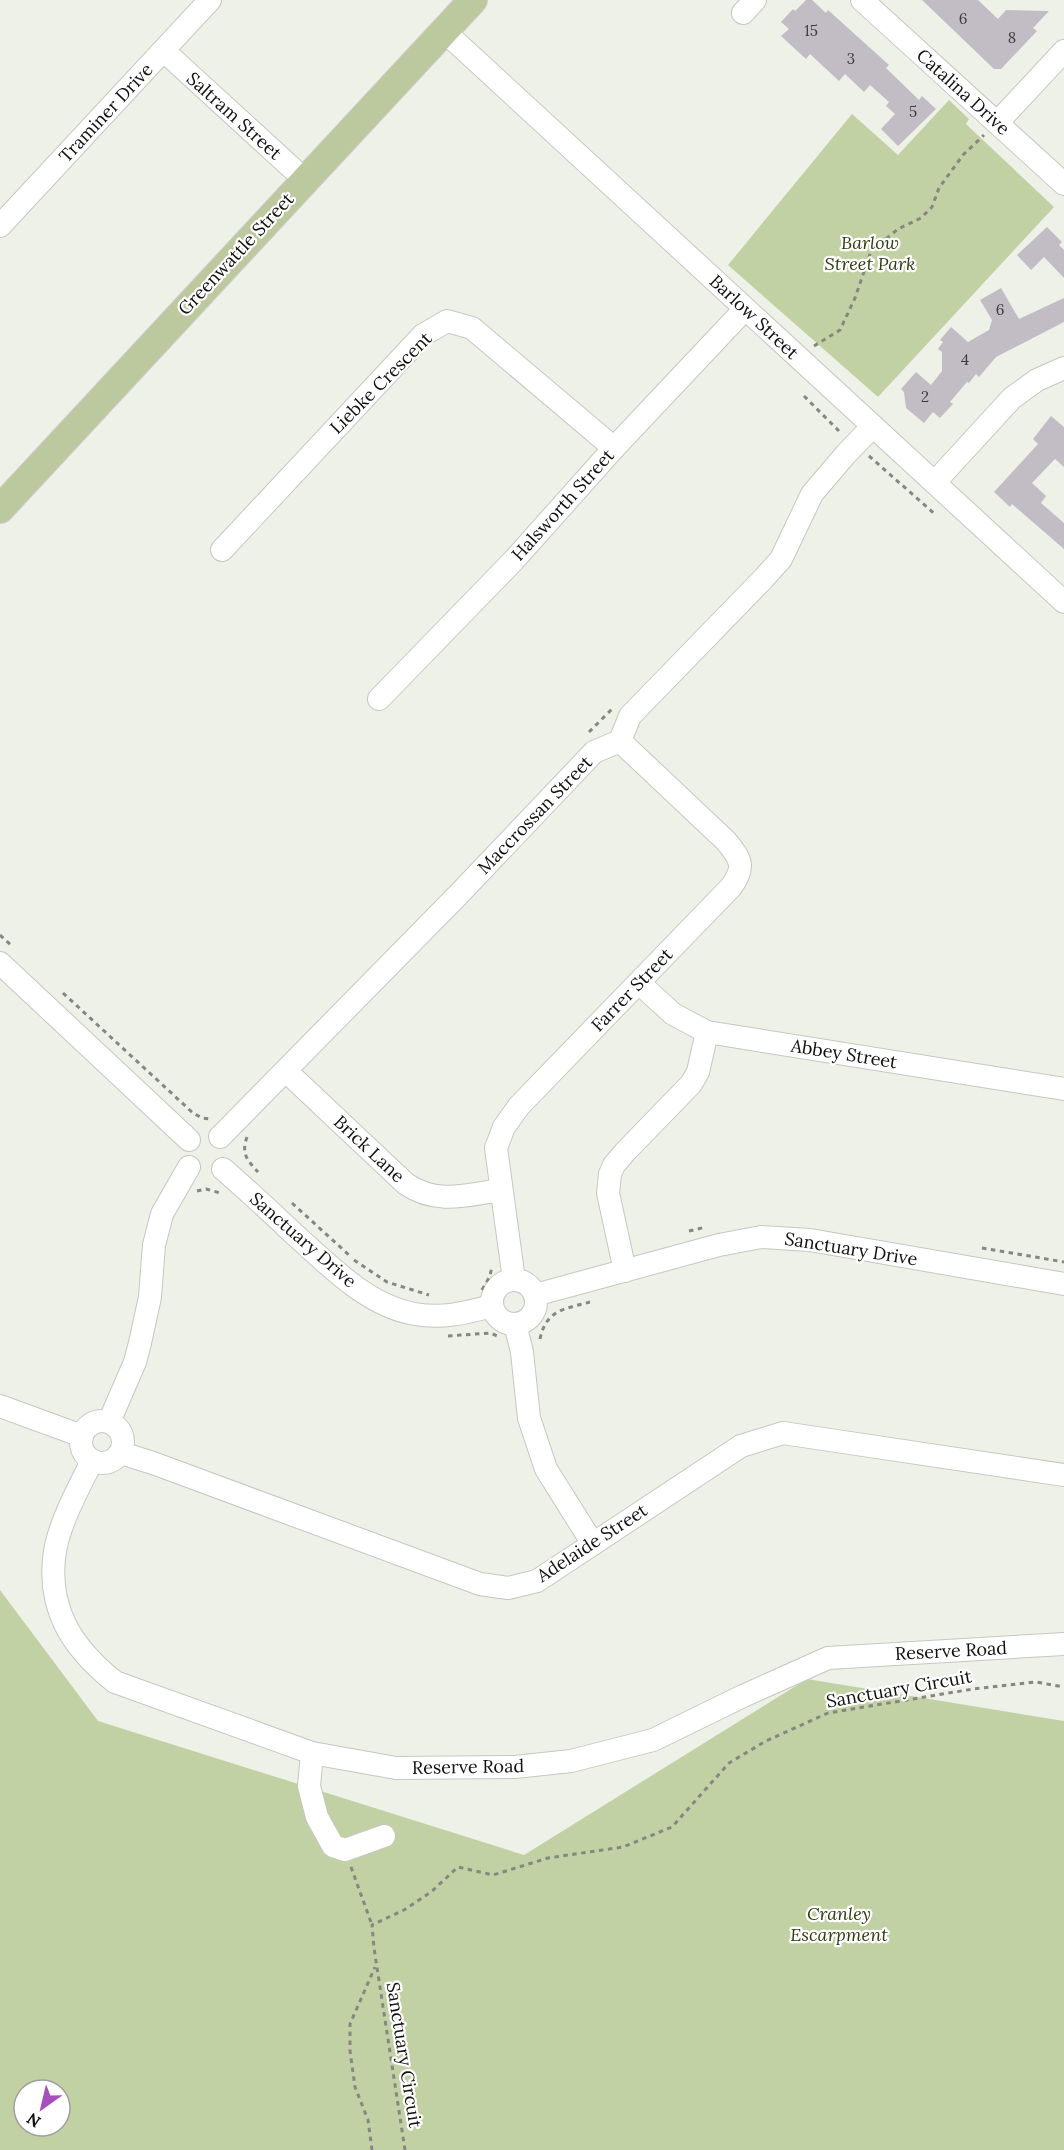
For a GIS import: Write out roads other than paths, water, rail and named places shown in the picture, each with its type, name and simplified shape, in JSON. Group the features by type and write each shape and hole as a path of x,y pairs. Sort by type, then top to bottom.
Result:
{"main road":[{"name":"Greenwattle Street","path":"0,509 472,0"}],"street":[{"name":"Traminer Drive","path":"0,226 210,0"},
{"name":"Catalina Drive","path":"862,0 1064,184"},
{"name":"Barlow Street","path":"444,31 1064,602"},
{"name":"Saltram Street","path":"164,51 305,180"},
{"path":"997,123 1064,51"},
{"name":"Halsworth Street","path":"379,699 514,561 614,448 746,309"},
{"name":"Liebke Crescent","path":"222,550 423,335 447,321 472,328 614,448"},
{"path":"935,482 1012,399 1037,380 1064,368"},
{"path":"620,741 630,716 781,559 812,494 873,426"},
{"name":"Farrer Street","path":"514,1280 496,1148 509,1117 740,876 741,866 738,855 726,840 620,741"},
{"name":"Maccrossan Street","path":"220,1137 594,752 620,741"},
{"path":"0,963 189,1140"},
{"name":"Abbey Street","path":"639,983 673,1014 707,1032 1064,1089"},
{"path":"625,1271 608,1193 610,1174 625,1152 691,1084 698,1072 707,1032"},
{"name":"Brick Lane","path":"286,1071 416,1191 443,1198 501,1190"},
{"path":"204,1132 220,1137 228,1153 223,1169 211,1176 196,1174 189,1167 184,1153 189,1140 204,1132"},
{"path":"109,1422 135,1362 150,1298 154,1245 162,1214 189,1167"},
{"name":"Sanctuary Drive","path":"223,1169 331,1267 359,1289 383,1303 416,1314 452,1317 492,1306"},
{"name":"Sanctuary Drive","path":"535,1295 728,1243 761,1237 810,1240 1064,1284"},
{"path":"514,1280 526,1284 535,1295 536,1303 531,1317 523,1322 515,1324 501,1320 496,1316 492,1306 494,1292 499,1286 514,1280"},
{"path":"515,1324 522,1352 529,1418 546,1469 593,1544"},
{"path":"0,1406 82,1436"},
{"path":"102,1421 109,1422 119,1429 122,1435 121,1454 105,1464 92,1461 81,1448 82,1436 90,1425 102,1421"},
{"name":"Adelaide Street","path":"121,1454 164,1467 480,1584 508,1588 537,1581 741,1446 783,1433 1064,1475"},
{"name":"Reserve Road","path":"92,1461 75,1497 55,1551 54,1592 62,1620 80,1651 94,1666 115,1682 312,1753 396,1768 515,1767 571,1761 653,1740 828,1658 1064,1644"},
{"path":"312,1753 309,1786 317,1817 333,1846 345,1850 384,1836"}],"park label":[{"name":"Barlow Street Park","path":"870,253"},
{"name":"Cranley Escarpment","path":"839,1924"}]}
